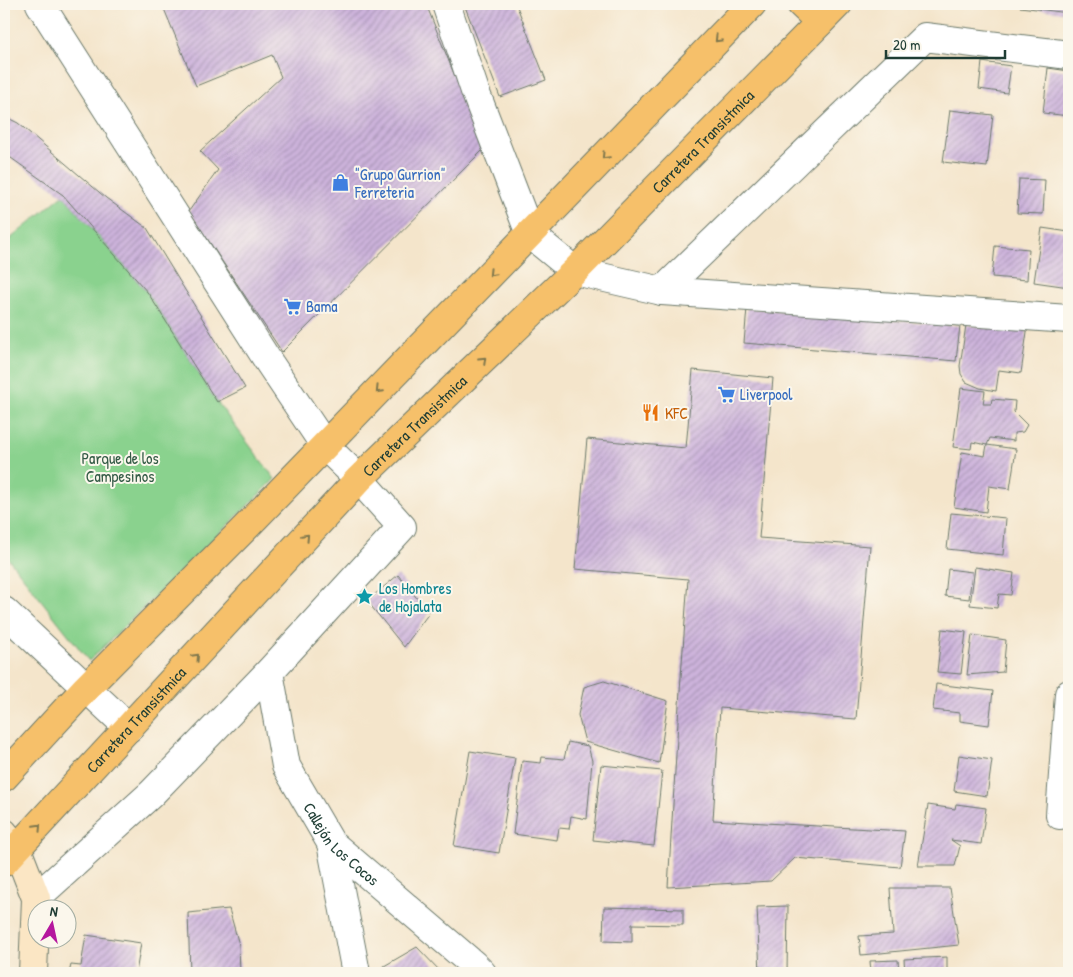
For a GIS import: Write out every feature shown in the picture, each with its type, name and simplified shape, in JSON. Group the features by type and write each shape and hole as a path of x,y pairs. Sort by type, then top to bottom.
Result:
{"main road":[{"path":"4,777 86,688 325,446 752,4"},
{"name":"Carretera Transistmica","path":"8,848 129,728 360,480 575,271 820,10"}],"street":[{"path":"36,898 151,794 269,672 402,527 360,480 325,446 270,364 40,4"},
{"path":"446,4 476,91 530,234 575,271 662,291 1069,319"},
{"path":"662,291 925,37 1069,55"},
{"path":"4,611 129,728"},
{"name":"Callejón Los Cocos","path":"269,672 286,766 331,843 482,973"},
{"path":"1060,815 1069,694"},
{"path":"331,843 356,973"},
{"path":"8,848 36,898 33,973"}],"green space":[{"name":"Parque de los Campesinos","path":"63,195 148,293 217,402 275,479 89,661 4,553 4,244"}],"building":[{"path":"162,4 426,4 484,149 282,352 189,211 218,170 200,151 281,77 272,55 196,86"},
{"path":"464,4 516,4 546,80 500,97"},
{"path":"1021,4 1069,4 1069,13 1020,7"},
{"path":"982,62 1011,66 1007,93 979,89"},
{"path":"1048,68 1069,71 1069,116 1043,113"},
{"path":"950,110 993,115 987,167 943,162"},
{"path":"4,116 18,123 106,198 147,228 245,388 217,402 148,293 63,195 4,153"},
{"path":"1019,179 1045,180 1043,214 1017,213"},
{"path":"1042,228 1069,232 1069,287 1034,282"},
{"path":"995,246 1029,249 1027,280 992,277"},
{"path":"747,308 960,326 956,361 744,343"},
{"path":"990,319 1028,325 1021,373 999,370 996,391 980,388 966,382 961,374 960,366 966,325 989,328"},
{"path":"693,370 773,378 759,538 870,546 856,719 720,708 713,820 905,831 900,867 795,858 771,881 668,887 688,579 575,569 587,439 686,448"},
{"path":"961,388 985,391 983,404 991,404 992,399 1015,401 1014,412 1027,425 1023,432 1014,433 1014,441 990,438 987,445 972,442 971,449 953,447"},
{"path":"987,445 1016,449 1010,489 989,486 986,512 954,507 962,452 985,456"},
{"path":"951,513 1006,518 1003,555 947,549"},
{"path":"975,567 1014,573 1011,595 999,594 997,608 970,605"},
{"path":"948,569 972,572 969,599 945,596"},
{"path":"398,575 429,613 404,647 367,601"},
{"path":"942,629 966,632 961,674 937,672"},
{"path":"972,635 1006,640 1003,672 967,675"},
{"path":"604,681 668,701 659,763 585,742 578,715 584,687"},
{"path":"936,684 993,691 989,725 960,721 960,713 933,710"},
{"path":"568,742 588,746 592,761 587,819 571,816 569,829 559,828 557,840 513,834 522,761 541,763 542,757 564,759"},
{"path":"470,751 515,758 499,853 454,846"},
{"path":"959,755 992,760 987,796 954,791"},
{"path":"601,765 662,771 654,846 593,840"},
{"path":"956,804 986,808 981,844 951,840 960,846 955,866 918,866 928,805 955,809"},
{"path":"890,888 950,888 959,945 861,955 859,936 893,934"},
{"path":"788,906 787,973 760,973 757,907"},
{"path":"604,907 683,909 683,925 632,924 632,942 603,941"},
{"path":"229,909 239,945 240,973 190,973 188,913"},
{"path":"86,935 141,943 136,973 69,973 71,965 81,966"},
{"path":"417,947 442,973 372,973"},
{"path":"947,957 947,973 905,973 904,959"},
{"path":"898,960 899,973 871,973 870,961"}],"place":[{"name":"\"Grupo Gurrion\" Ferreteria","path":"341,183"},
{"name":"Bama","path":"292,306"},
{"name":"Liverpool","path":"726,394"},
{"name":"KFC","path":"651,413"},
{"name":"Los Hombres de Hojalata","path":"365,597"}]}
